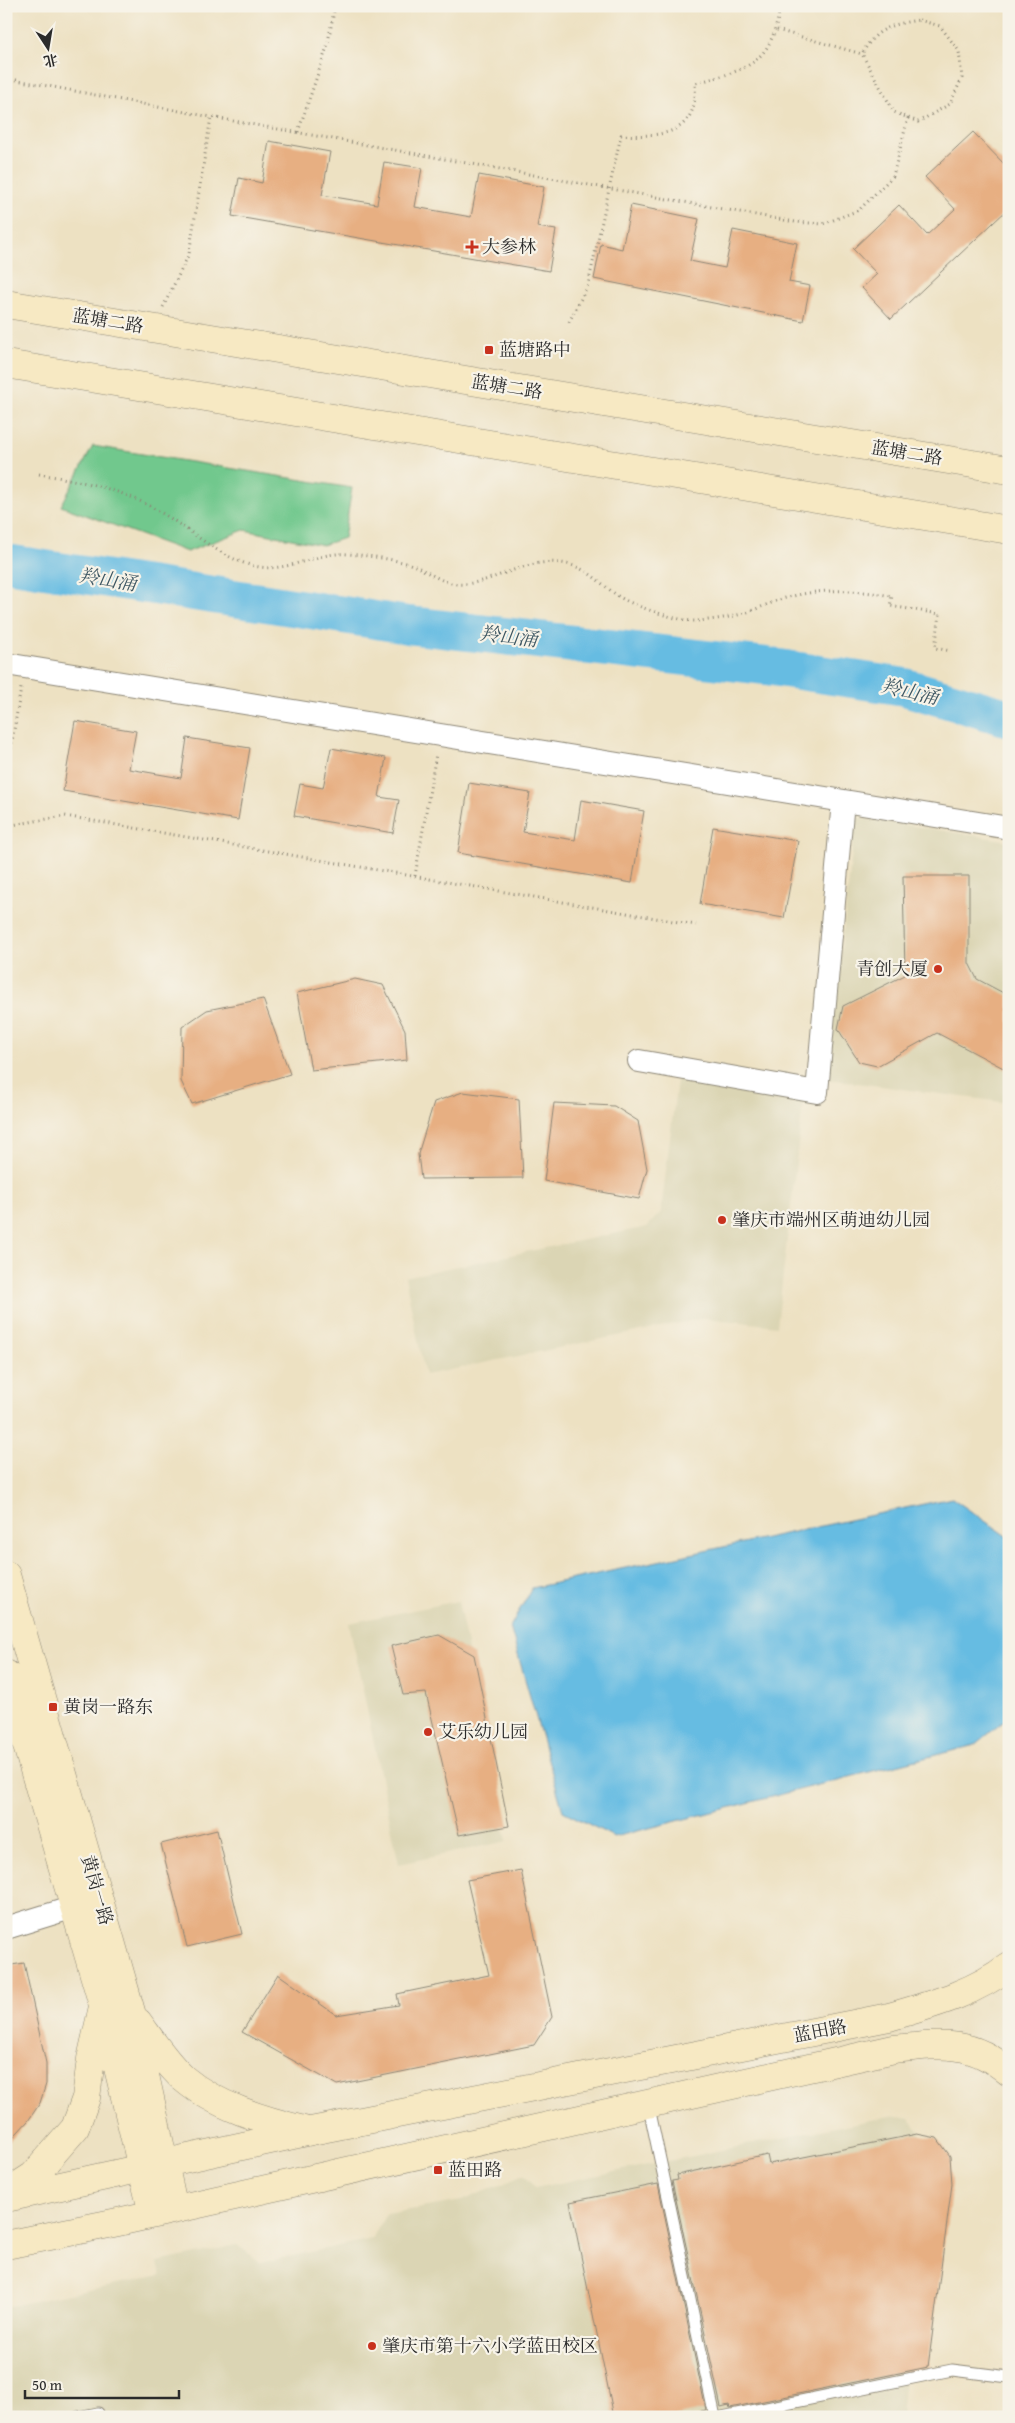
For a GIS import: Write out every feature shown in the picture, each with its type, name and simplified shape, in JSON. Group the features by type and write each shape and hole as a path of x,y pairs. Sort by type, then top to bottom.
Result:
{"main road":[{"name":"蓝塘二路","path":"6,304 1009,470"},
{"path":"6,364 1009,530"},
{"name":"黄岗一路","path":"6,1575 132,2015 153,2166"},
{"name":"黄岗一路","path":"6,1674 103,2005 153,2166 164,2212"},
{"name":"蓝田路","path":"6,2198 311,2132 889,2017 963,1992 994,1978 1009,1966"},
{"path":"6,2193 33,2176 74,2128 86,2098 91,2059 103,2005"},
{"path":"132,2015 162,2056 185,2079 244,2113 311,2132"},
{"name":"蓝田路","path":"6,2245 164,2212 894,2049 941,2044 966,2047 992,2057 1009,2072"}],"street":[{"path":"15,666 1009,828"},
{"path":"639,1061 817,1092 843,801"},
{"path":"6,1928 74,1907"}],"lane":[{"path":"648,2103 715,2417"},
{"path":"722,2417 952,2370 1009,2377"},
{"path":"78,2417 98,2413 98,2417"}],"path":[{"path":"298,132 327,47 335,6"},
{"path":"569,322 588,285 621,135 651,136 671,132 690,117 697,101 695,83 723,76 746,66 764,54 777,30 780,6"},
{"path":"777,30 862,54 894,112 918,122 950,104 962,78 959,51 940,26 919,20 898,23 870,38 862,54"},
{"path":"6,78 609,189 795,222 823,224 859,210 893,176 908,118"},
{"path":"153,328 189,254 211,117"},
{"path":"39,474 82,481 124,493 158,510 233,559 255,566 280,568 324,556 346,553 413,565 439,580 462,585 486,581 513,569 539,562 563,563 596,576 622,598 650,610 694,621 739,615 791,597 828,590 875,593 892,596 890,606 940,614 935,648 951,651"},
{"path":"6,778 15,666"},
{"path":"415,876 439,735"},
{"path":"6,826 65,816 696,925"}],"shaded area":[{"path":"856,817 1009,841 1009,1103 827,1079"},
{"name":"肇庆市端州区萌迪幼儿园","path":"678,1072 804,1094 777,1326 704,1318 425,1375 405,1277 647,1227 661,1212"},
{"name":"艾乐幼儿园","path":"458,1601 507,1841 399,1864 349,1623"},
{"path":"891,2116 909,2119 920,2132 927,2149 901,2417 6,2417 6,2307 161,2275 158,2262 238,2245 260,2263 372,2239 386,2214 462,2201 524,2175 535,2188"}],"green space":[{"path":"93,446 352,488 344,538 323,545 244,530 187,552 61,506"}],"water":[{"path":"952,1498 1009,1538 1009,1717 975,1745 614,1837 563,1811 510,1627 532,1588"}],"building":[{"path":"973,132 1009,169 1009,208 891,319 862,288 877,274 853,249 899,205 927,235 955,209 925,177"},
{"path":"269,141 330,152 322,195 377,204 384,162 422,168 415,207 471,217 479,175 544,187 537,227 556,230 549,271 232,216 239,178 262,183"},
{"path":"631,205 699,219 690,261 725,268 733,230 797,243 789,282 810,286 803,321 594,279 601,244 622,249"},
{"path":"75,721 136,731 129,769 181,778 187,738 250,748 238,820 63,791"},
{"path":"331,748 386,758 379,797 399,800 393,833 294,816 300,784 323,788"},
{"path":"469,783 530,793 523,832 575,840 581,800 644,811 632,883 458,853"},
{"path":"713,827 798,841 784,918 700,904"},
{"name":"青创大厦","path":"903,876 969,876 969,963 977,979 1009,996 1009,1071 937,1033 877,1066 859,1062 838,1029 843,1006 905,975"},
{"path":"355,979 383,985 405,1030 407,1060 311,1070 297,993"},
{"path":"263,999 290,1074 192,1104 181,1081 182,1027 207,1010"},
{"path":"463,1092 519,1099 523,1178 421,1179 418,1154 434,1102"},
{"path":"554,1103 614,1106 638,1121 647,1169 639,1199 544,1181"},
{"path":"439,1635 474,1655 509,1826 459,1835 426,1693 403,1695 391,1646"},
{"path":"217,1830 242,1934 187,1947 161,1844"},
{"path":"521,1870 552,2017 534,2045 337,2085 242,2032 278,1974 336,2015 399,2005 397,1994 489,1975 467,1880"},
{"path":"24,1963 46,2063 46,2084 40,2103 28,2121 6,2145 6,1966"},
{"path":"917,2134 937,2138 950,2156 952,2184 928,2367 730,2408 729,2405 721,2407 672,2181 678,2180 677,2175 767,2155 769,2164"},
{"path":"658,2184 706,2410 673,2417 614,2417 570,2202"}],"waterway":[{"name":"羚山涌","path":"6,563 408,625 766,666 905,687 1009,718"}],"place":[{"name":"大参林","path":"472,247"},
{"name":"蓝塘路中","path":"489,350"},
{"name":"青创大厦","path":"938,969"},
{"name":"肇庆市端州区萌迪幼儿园","path":"722,1220"},
{"name":"黄岗一路东","path":"53,1707"},
{"name":"艾乐幼儿园","path":"428,1732"},
{"name":"蓝田路","path":"438,2170"},
{"name":"肇庆市第十六小学蓝田校区","path":"372,2346"}]}
